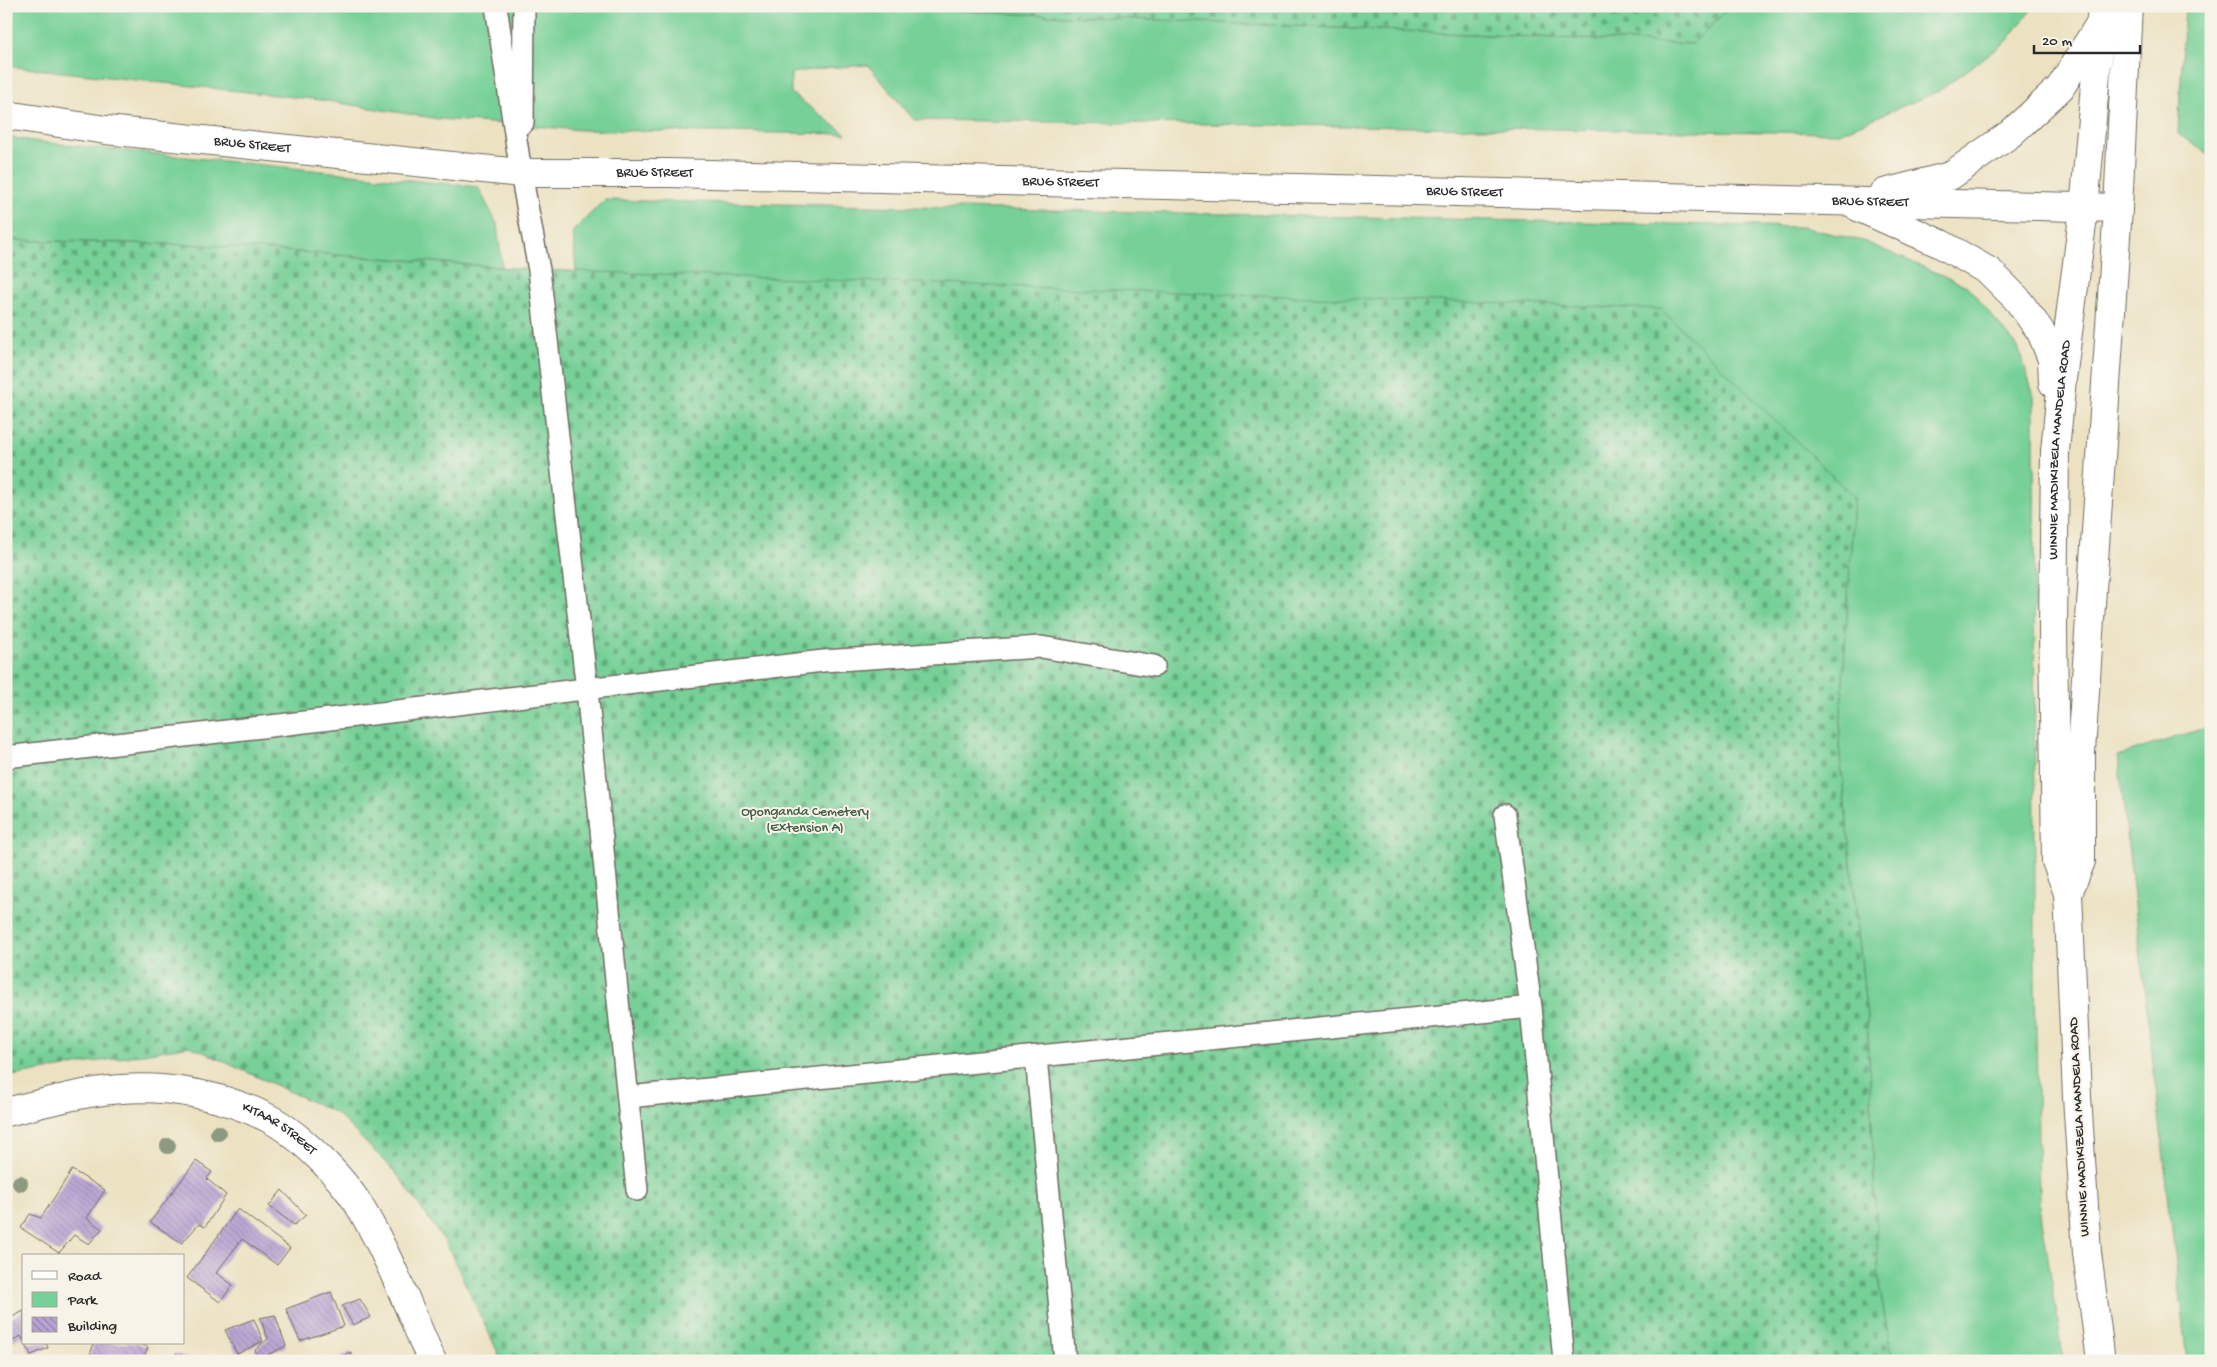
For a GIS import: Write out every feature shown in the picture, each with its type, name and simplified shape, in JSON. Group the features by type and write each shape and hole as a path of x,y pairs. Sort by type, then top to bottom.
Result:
{"main road":[{"name":"WINNIE MADIKIZELA MANDELA ROAD","path":"2068,893 2081,861 2081,751 2118,208 2128,6"},
{"name":"WINNIE MADIKIZELA MANDELA ROAD","path":"2101,1361 2086,1243 2068,893 2056,861 2053,630 2055,451 2062,378 2084,209 2102,14"},
{"path":"1846,201 1950,176 2010,134 2060,88 2102,14"},
{"name":"BRUG STREET","path":"6,115 116,131 521,173 679,173 1846,201 2084,209 2118,208"},
{"path":"1846,201 1941,244 1990,272 2017,299 2041,332 2052,360 2055,451"},
{"name":"KITAAR STREET","path":"6,1112 69,1096 122,1089 196,1092 269,1118 312,1151 338,1178 359,1206 385,1254 432,1361"}],"lane":[{"path":"496,6 521,173 539,270 587,690 637,1190"},
{"path":"521,173 525,67 524,6"},
{"path":"6,757 823,661 1041,647 1154,666"},
{"path":"1505,815 1530,1007 1564,1361"},
{"path":"628,1098 1530,1007"},
{"path":"1036,1057 1065,1361"}],"green space":[{"path":"6,6 845,6 1692,44 1731,6 2034,6 2008,40 1939,91 1839,133 914,120 868,65 791,73 791,93 846,134 581,130 439,119 321,100 6,66"},
{"path":"845,6 1731,6 1692,44"},
{"path":"2185,6 2211,6 2211,156 2178,134"},
{"path":"6,137 478,187 497,224 502,267 201,245 6,240"},
{"path":"604,200 1802,227 1863,241 1967,286 2018,347 2034,396 2035,976 2039,1200 2064,1361 1893,1361 1879,1286 1867,1019 1839,746 1854,497 576,271 573,231"},
{"name":"Oponganda Cemetery (Extension A)","path":"6,240 201,245 539,270 1661,309 1854,497 1839,746 1867,1019 1879,1286 1893,1361 502,1361 446,1243 396,1173 336,1113 190,1046 6,1077"},
{"path":"2211,726 2211,1361 2187,1361 2118,756"}],"building":[{"path":"196,1161 212,1172 207,1179 226,1195 205,1227 199,1224 182,1243 150,1222"},
{"path":"72,1170 105,1190 87,1218 102,1229 89,1244 74,1235 59,1253 21,1228 30,1214 41,1218"},
{"path":"282,1190 306,1215 294,1225 269,1206"},
{"path":"238,1209 290,1248 277,1265 242,1239 216,1273 233,1285 220,1302 187,1278"},
{"path":"331,1292 344,1326 300,1341 286,1309"},
{"path":"360,1299 371,1317 353,1325 342,1306"},
{"path":"22,1312 22,1338 21,1336 6,1345 6,1320"},
{"path":"275,1315 286,1346 259,1359 255,1350 268,1339 260,1318"},
{"path":"254,1319 263,1341 237,1354 225,1330"},
{"path":"26,1344 46,1344 48,1348 31,1355"},
{"path":"94,1344 140,1344 148,1347 142,1361 88,1361"},
{"path":"351,1352 354,1361 332,1361"},
{"path":"176,1353 194,1361 173,1361"}]}
